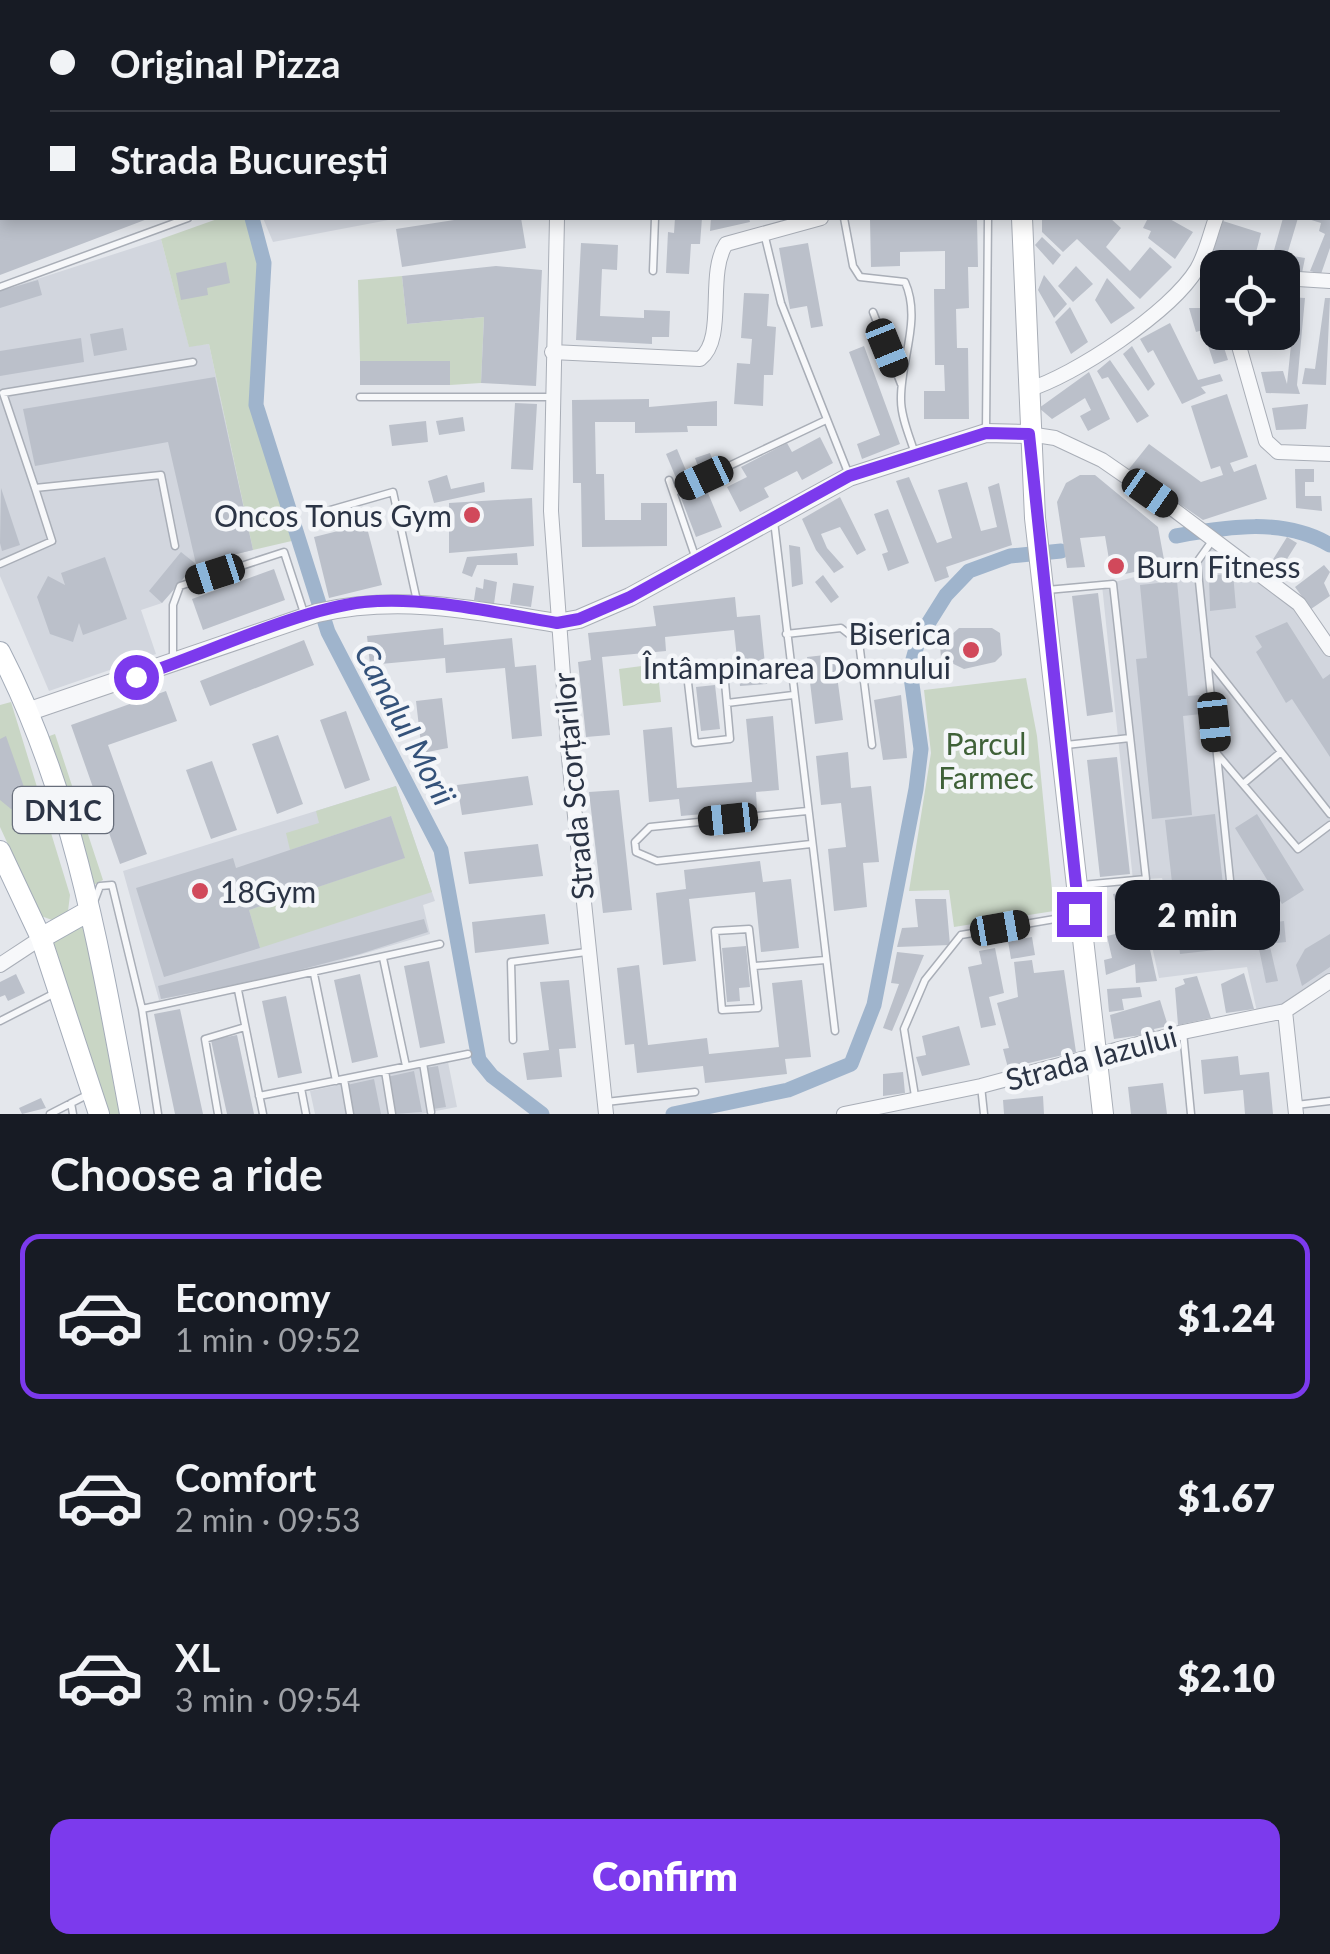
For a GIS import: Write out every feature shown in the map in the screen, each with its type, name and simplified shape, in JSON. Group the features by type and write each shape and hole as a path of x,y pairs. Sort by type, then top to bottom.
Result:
{"main road":[{"path":"1022,220 1029,434 1041,580 1103,1114"},
{"name":"DN1C","path":"0,652 30,711 65,816 130,1114"},
{"name":"DN1C","path":"0,851 41,938 99,1114"},
{"path":"41,938 87,912"}],"street":[{"name":"Strada Scorțarilor","path":"558,220 550,511 587,952 606,1108"},
{"path":"552,352 700,359 712,343 722,251 732,240 812,220"},
{"path":"1027,390 1064,374 1145,320 1198,268 1215,220"},
{"path":"1300,279 1330,281"},
{"path":"1239,350 1266,441 1278,452 1330,454"},
{"path":"30,711 306,617 363,602 417,602 557,623 618,603 849,476 986,433 1055,438 1102,460 1299,604 1330,649"},
{"path":"0,965 41,938"},
{"name":"Strada Iazului","path":"844,1114 981,1086 1183,1032 1285,1011 1330,981"},
{"path":"1285,1011 1296,1110"}],"lane":[{"path":"0,287 183,220"},
{"path":"653,271 654,220"},
{"path":"844,220 852,266 860,277 905,282 911,295 909,360 900,404 915,456"},
{"path":"986,433 988,220"},
{"path":"764,232 781,303 824,421 849,476"},
{"path":"873,312 902,385"},
{"path":"0,564 52,541 3,393 193,362"},
{"path":"360,397 552,397"},
{"path":"674,492 824,421"},
{"path":"34,488 161,475 176,546"},
{"path":"669,480 696,560"},
{"path":"312,515 393,492 417,602"},
{"path":"773,515 835,1032"},
{"path":"1213,540 1197,562 1233,909"},
{"path":"173,665 173,605 180,586 284,552 306,617"},
{"path":"1041,580 1112,584 1130,738 1146,878 1076,886"},
{"path":"786,634 841,628 859,642 872,745"},
{"path":"1207,657 1330,814"},
{"path":"724,671 726,703 730,739 694,743 688,674 724,671"},
{"path":"726,703 793,695"},
{"path":"1060,746 1130,738"},
{"path":"1243,784 1281,752"},
{"path":"1217,754 1298,849 1330,825"},
{"path":"807,811 650,827 635,842 636,852 657,861 811,844"},
{"path":"87,912 96,891 106,884 114,887 142,1009 158,1114"},
{"path":"916,1100 904,1029 925,980 961,935 1079,914"},
{"path":"749,928 755,966 758,1008 722,1010 714,931 749,928"},
{"path":"142,1009 440,944"},
{"path":"513,1040 511,962 587,952"},
{"path":"382,958 406,1066"},
{"path":"755,966 826,960"},
{"path":"314,974 350,1114"},
{"path":"238,990 263,1114"},
{"path":"0,1020 59,992"},
{"path":"218,1114 205,1039 244,1027"},
{"path":"1183,1032 1192,1114"},
{"path":"259,1096 468,1054"},
{"path":"423,1063 431,1112"},
{"path":"384,1071 392,1114"},
{"path":"981,1086 984,1114"},
{"path":"301,1088 306,1114"},
{"path":"50,1114 93,1092"},
{"path":"606,1108 695,1092"},
{"path":"1296,1110 1330,1101"},
{"path":"71,1103 73,1114"}],"shaded area":[{"path":"264,220 388,220 273,242"},
{"path":"161,239 189,346 209,344 253,550 196,564 162,603 141,610 156,654 49,691 0,576 0,291"},
{"path":"1213,540 1299,604 1330,649 1330,981 1285,1011 1258,1016 1247,967 1159,978 1144,910 1169,903 1162,878 1133,880 1102,585 1197,562"},
{"path":"396,786 435,901 423,905 430,934 309,970 159,1000 123,871"},
{"path":"448,1062 457,1107 420,1114 315,1114 310,1091"}],"green space":[{"path":"214,220 248,220 258,252 259,281 252,407 296,540 253,550 209,344 189,347 161,239"},
{"path":"402,276 407,324 484,317 481,383 450,385 449,361 360,361 358,280"},
{"path":"657,664 661,702 623,706 619,669"},
{"name":"Parcul Farmec","path":"1026,678 1037,736 1054,911 954,927 949,890 909,891 931,753 924,690"},
{"path":"11,702 70,895 68,911 55,921 41,916 0,827 0,705"},
{"path":"55,734 103,880 90,887 44,738"},
{"path":"396,786 432,892 260,948 249,910 404,858 391,816 290,850 286,833 319,823 316,811"},
{"path":"84,923 120,1114 107,1114 52,939"}],"building":[{"path":"0,220 145,220 0,275"},
{"path":"454,220 521,220 526,248 402,267 396,229"},
{"path":"675,220 702,220 700,244 691,244 689,274 666,273 668,232 674,233"},
{"path":"711,220 750,220 750,222 710,231"},
{"path":"870,220 977,220 978,267 968,267 969,308 956,309 957,348 968,348 969,419 924,419 924,391 945,391 944,365 935,365 934,289 945,289 945,251 900,252 900,266 871,267"},
{"path":"1042,220 1112,220 1121,228 1106,247 1130,271 1150,247 1172,267 1140,299 1077,239 1063,252 1042,232"},
{"path":"1147,220 1172,220 1193,232 1175,259 1148,238 1151,231 1143,228"},
{"path":"1282,220 1297,220 1288,250 1274,250"},
{"path":"1311,220 1330,220 1330,248 1321,274 1310,271 1325,234 1319,231 1321,223"},
{"path":"1223,221 1261,233 1257,250 1213,250"},
{"path":"1042,237 1061,255 1053,265 1035,245"},
{"path":"581,243 618,245 617,270 602,269 600,316 644,318 644,310 670,311 669,337 652,337 652,344 576,340"},
{"path":"808,243 823,326 811,328 807,306 790,309 779,248"},
{"path":"226,262 230,283 207,288 208,295 181,300 176,273"},
{"path":"496,266 542,270 536,386 481,383 484,317 407,324 402,276"},
{"path":"1076,266 1093,284 1073,302 1058,286"},
{"path":"1044,275 1067,304 1054,318 1038,290"},
{"path":"1107,278 1135,308 1111,324 1095,300"},
{"path":"38,280 42,295 0,308 0,291"},
{"path":"744,293 769,294 767,326 776,327 773,375 764,375 763,406 734,404 737,363 750,364 752,339 741,338"},
{"path":"1300,298 1305,298 1297,385 1300,394 1266,393 1261,372 1283,371 1287,384 1290,350 1300,350"},
{"path":"1325,298 1330,298 1326,385 1302,384 1305,368 1315,369"},
{"path":"1070,307 1088,342 1071,354 1055,322"},
{"path":"1189,308 1200,308 1200,331 1196,332"},
{"path":"1170,323 1198,380 1220,374 1223,381 1201,387 1206,393 1182,404 1153,350 1148,353 1140,339"},
{"path":"123,328 127,350 94,356 90,334"},
{"path":"81,338 84,362 0,376 0,351"},
{"path":"864,346 900,444 862,459 857,444 880,435 849,352"},
{"path":"1132,346 1155,384 1148,391 1123,354"},
{"path":"1209,350 1225,350 1228,360 1214,364"},
{"path":"1110,360 1149,416 1137,423 1108,377 1102,379 1097,371"},
{"path":"360,361 450,361 450,385 360,385"},
{"path":"1089,372 1110,419 1088,431 1080,416 1091,410 1085,398 1052,419 1039,408"},
{"path":"215,377 253,550 196,564 168,442 35,466 23,409"},
{"path":"1227,394 1248,457 1230,463 1234,472 1256,464 1267,499 1203,520 1129,469 1149,444 1201,482 1223,475 1220,466 1211,469 1191,406"},
{"path":"649,399 649,407 717,401 717,426 687,426 688,432 635,433 635,422 595,422 596,474 604,474 605,520 641,520 641,503 667,503 667,546 582,547 581,483 573,483 572,400"},
{"path":"515,403 537,404 533,470 511,469"},
{"path":"1308,404 1306,429 1276,430 1272,408"},
{"path":"463,417 465,431 439,435 436,421"},
{"path":"426,421 428,442 392,446 389,425"},
{"path":"820,437 833,463 802,480 797,471 764,488 769,497 740,512 727,487 747,477 741,467 787,443 792,452"},
{"path":"677,449 690,480 679,485 666,454"},
{"path":"710,453 716,469 701,475 695,458"},
{"path":"1295,469 1314,469 1314,482 1305,482 1305,496 1321,496 1322,511 1296,508"},
{"path":"447,475 451,489 484,482 485,492 434,503 428,481"},
{"path":"1080,475 1095,475 1158,527 1165,565 1112,577 1105,536 1080,538 1085,567 1067,568 1057,502 1066,483"},
{"path":"909,477 937,543 952,538 938,490 967,482 981,531 997,527 988,487 999,483 1012,545 946,567 949,577 935,582 896,481"},
{"path":"1,488 20,545 2,551 0,543"},
{"path":"706,488 722,527 696,537 681,498"},
{"path":"840,497 866,550 857,555 840,527 821,534 827,548 844,567 834,573 816,550 802,519"},
{"path":"532,498 534,546 449,553 449,503"},
{"path":"888,509 909,563 888,571 882,554 888,552 874,514"},
{"path":"366,524 382,585 329,598 314,537"},
{"path":"1287,537 1297,543 1277,575 1267,569"},
{"path":"789,545 800,547 803,584 792,587"},
{"path":"181,552 196,564 162,603 149,591"},
{"path":"517,553 518,565 477,565 472,577 462,573 467,557"},
{"path":"105,557 127,619 83,635 79,623 73,642 50,634 37,597 48,576 65,585 61,573"},
{"path":"1324,565 1330,572 1324,583 1330,596 1311,609 1295,587"},
{"path":"274,569 285,600 203,630 192,599"},
{"path":"1233,573 1236,608 1210,611 1209,576"},
{"path":"823,575 839,597 831,603 815,582"},
{"path":"484,579 497,582 494,604 474,600 476,587 483,589"},
{"path":"1177,581 1188,696 1200,695 1201,714 1183,716 1192,815 1152,819 1136,659 1147,658 1140,585"},
{"path":"513,583 534,586 531,607 510,604"},
{"path":"1098,593 1113,712 1087,716 1072,596"},
{"path":"735,597 737,617 760,615 767,684 740,686 734,630 665,637 666,651 602,657 610,735 586,737 578,662 591,660 588,633 656,626 653,606"},
{"path":"1287,622 1323,679 1330,674 1330,757 1292,699 1286,703 1256,652 1262,647 1255,636"},
{"path":"443,628 444,645 512,638 515,667 536,665 542,736 512,739 505,668 446,673 445,658 370,665 367,636"},
{"name":"Biserica Întâmpinarea Domnului","path":"959,628 992,628 1000,633 1002,655 995,662 964,669 941,658 940,645"},
{"path":"304,640 314,665 210,706 200,681"},
{"path":"834,654 843,720 815,724 807,657"},
{"path":"715,685 720,729 701,731 696,687"},
{"path":"166,691 177,721 108,745 147,854 120,864 71,725"},
{"path":"901,695 907,758 883,760 874,700"},
{"path":"442,698 448,748 422,753 416,701"},
{"path":"346,711 370,780 345,789 320,720"},
{"path":"773,716 779,790 756,792 757,809 681,816 679,799 649,802 643,730 672,727 677,788 752,782 746,719"},
{"path":"278,735 303,804 277,814 252,744"},
{"path":"6,736 24,787 24,802 11,809 0,800 0,739"},
{"path":"848,752 851,788 871,786 879,862 863,863 867,907 834,911 828,849 846,847 841,803 821,805 816,756"},
{"path":"1117,757 1130,874 1100,877 1087,760"},
{"path":"212,761 237,830 211,839 186,770"},
{"path":"528,776 533,805 462,815 457,785"},
{"path":"619,790 632,910 603,913 589,792"},
{"path":"1215,814 1228,928 1284,921 1286,942 1180,954 1165,820"},
{"path":"1257,814 1304,890 1282,904 1235,828"},
{"path":"391,816 405,858 249,910 260,948 164,977 136,888 233,858 236,868"},
{"path":"538,844 543,876 469,884 464,852"},
{"path":"760,861 763,882 791,879 799,948 761,952 755,892 689,899 696,961 663,965 656,893 686,889 684,870"},
{"path":"1160,883 1164,899 1117,910 1113,894"},
{"path":"915,899 946,899 950,945 897,947 902,928 918,927"},
{"path":"545,914 549,944 475,953 472,922"},
{"path":"424,919 428,932 360,954 269,978 161,999 158,986"},
{"path":"1145,927 1157,981 1136,983 1135,964 1106,975 1104,960 1112,958 1107,936"},
{"path":"1330,934 1330,967 1302,986 1296,965 1305,949"},
{"path":"1032,937 1035,955 1011,959 1008,941"},
{"path":"746,946 750,987 739,988 740,1001 727,1002 722,948"},
{"path":"1270,947 1278,981 1266,983 1259,949"},
{"path":"995,948 1004,993 989,997 996,1025 981,1028 968,967 982,964 979,951"},
{"path":"897,952 924,955 892,1031 883,1028 899,984 891,983"},
{"path":"1032,960 1034,973 1064,970 1076,1052 1008,1068 1003,1049 1009,1048 997,1003 1018,997 1014,962"},
{"path":"429,961 445,1043 420,1048 404,966"},
{"path":"639,965 648,1045 707,1038 709,1054 779,1047 772,983 802,980 811,1057 785,1059 787,1074 705,1083 703,1066 637,1073 634,1044 625,1045 617,968"},
{"path":"1244,973 1254,1009 1226,1013 1221,984"},
{"path":"16,974 25,993 8,1001 5,995 0,997 0,982"},
{"path":"360,974 378,1057 352,1063 334,980"},
{"path":"1197,976 1211,1018 1178,1025 1175,988 1185,984 1183,979"},
{"path":"569,980 576,1048 559,1049 562,1077 527,1080 523,1053 549,1050 540,982"},
{"path":"1140,987 1142,997 1122,999 1124,1010 1109,1012 1107,989"},
{"path":"286,996 302,1073 278,1078 262,1001"},
{"path":"1160,1000 1168,1026 1154,1029 1155,1033 1114,1039 1110,1015"},
{"path":"180,1009 203,1114 175,1114 154,1014"},
{"path":"959,1026 970,1065 922,1076 916,1057 926,1055 922,1036"},
{"path":"237,1035 254,1114 227,1114 211,1040"},
{"path":"1238,1056 1240,1075 1269,1072 1273,1114 1245,1114 1243,1090 1204,1094 1201,1060"},
{"path":"438,1066 446,1107 433,1109 425,1068"},
{"path":"414,1071 422,1112 394,1114 387,1077"},
{"path":"903,1072 905,1093 883,1096 883,1074"},
{"path":"374,1079 381,1114 353,1114 347,1085"},
{"path":"1163,1083 1167,1114 1131,1114 1128,1087"},
{"path":"1043,1096 1044,1114 1004,1114 1003,1100"},
{"path":"41,1098 46,1108 22,1114 19,1108"}],"waterway":[{"name":"Canalul Morii","path":"253,220 264,263 256,405 328,632 441,850 479,1060 492,1076 542,1114"},
{"name":"Canalul Morii","path":"1176,536 1275,527 1330,545"},
{"name":"Canalul Morii","path":"673,1114 788,1090 851,1064 874,1005 916,789 921,749 910,670 919,638 946,595 969,571 1010,556 1061,551"}],"place":[{"name":"Oncos Tonus Gym","path":"472,515"},
{"name":"Burn Fitness","path":"1116,566"},
{"name":"Biserica Întâmpinarea Domnului","path":"971,650"},
{"name":"18Gym","path":"200,891"}],"route":[{"path":"136,677 317,614 363,602 457,607 557,623 579,619 630,597 849,476 986,433 1029,434 1040,570 1079,914"}]}
